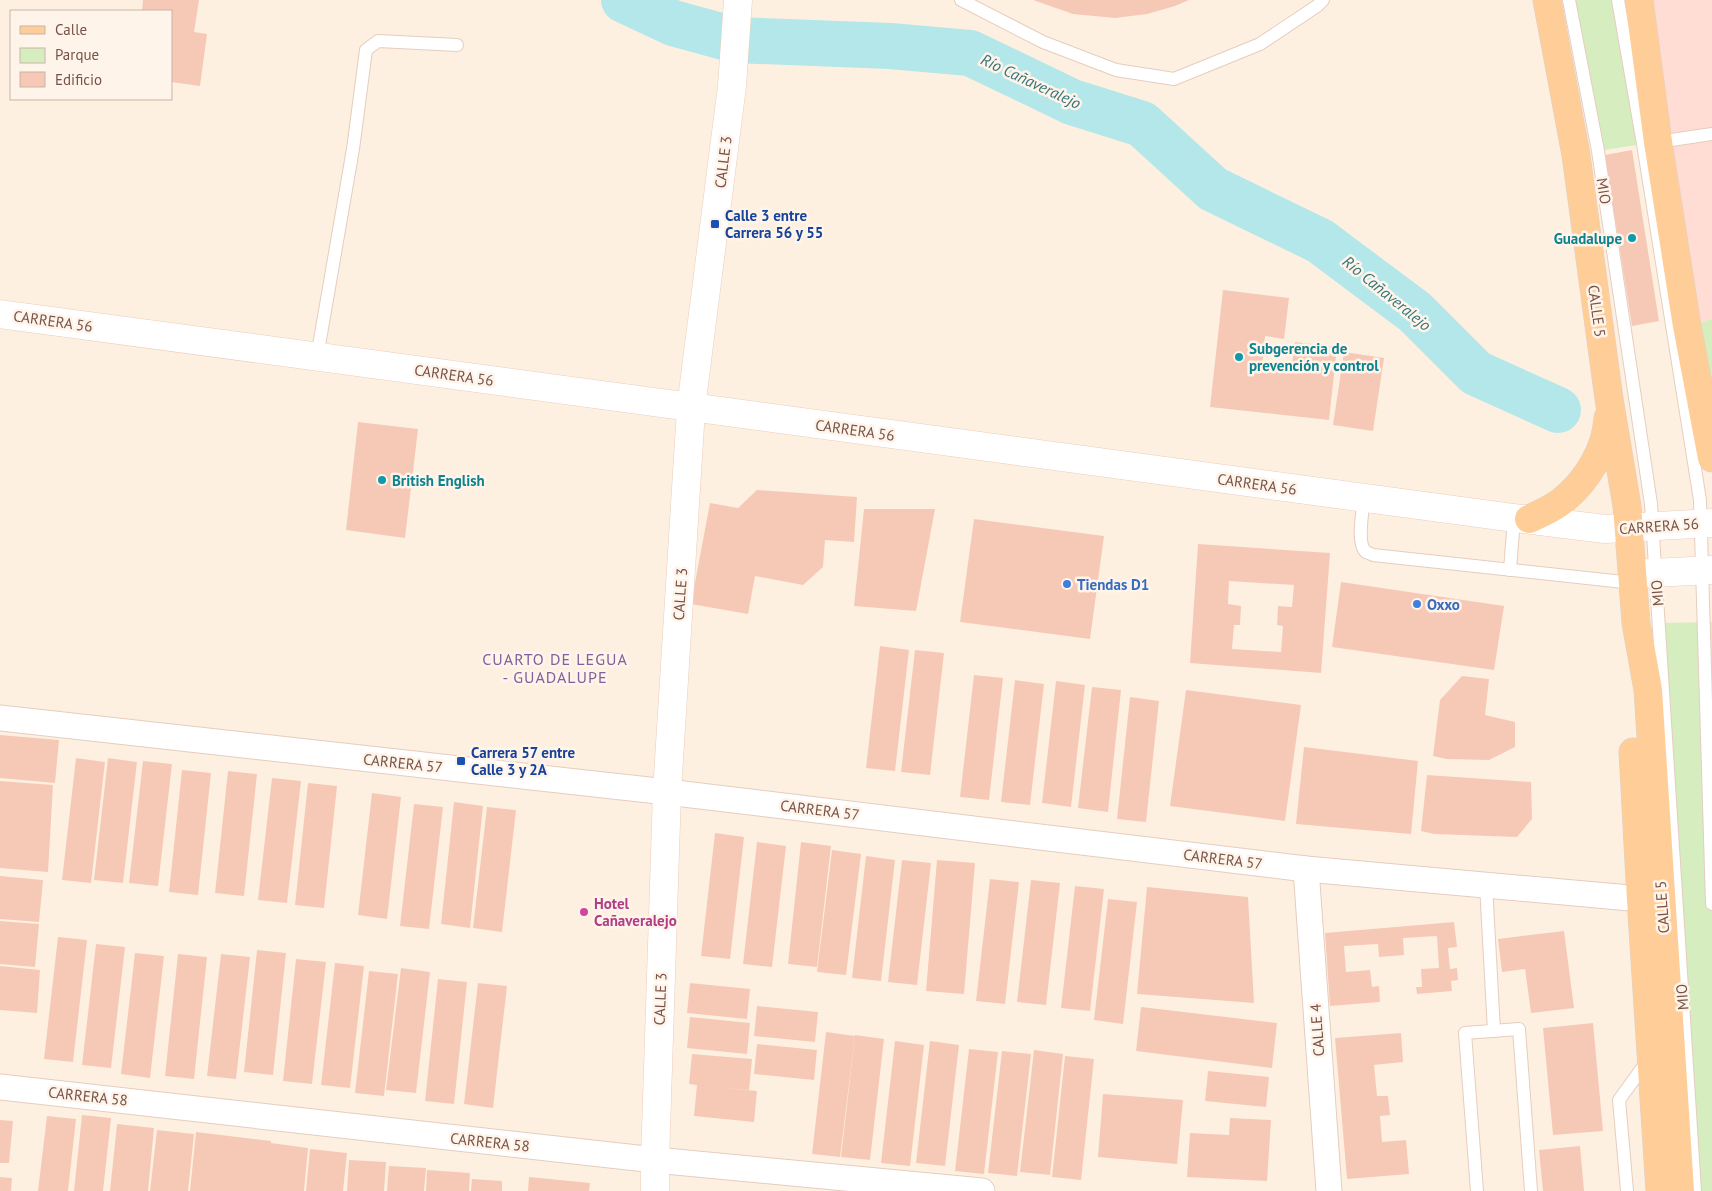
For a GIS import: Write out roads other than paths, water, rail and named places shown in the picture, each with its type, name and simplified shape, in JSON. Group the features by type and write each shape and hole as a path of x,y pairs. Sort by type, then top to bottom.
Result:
{"main road":[{"name":"CALLE 5","path":"1547,0 1576,155 1609,399 1627,506 1640,528 1640,576 1630,695 1660,1191"},
{"path":"1639,0 1658,142 1687,326 1712,458"},
{"path":"1521,519 1562,501 1578,486 1592,467 1601,449 1607,427 1609,399"},
{"name":"CALLE 5","path":"1636,623 1648,690 1680,1191"}],"street":[{"name":"CALLE 3","path":"655,1191 667,792 692,407 732,86 738,4"},
{"name":"CARRERA 56","path":"0,314 1521,519 1605,529 1706,523"},
{"path":"1640,576 1707,570"},
{"name":"CARRERA 57","path":"0,718 667,792 1306,869 1641,899"},
{"name":"CALLE 4","path":"1306,869 1329,1191"},
{"name":"CARRERA 58","path":"0,1086 655,1160 982,1191"}],"lane":[{"path":"961,0 1043,42 1116,70 1174,79 1260,44 1317,6 1322,0"},
{"name":"MIO","path":"1569,0 1598,151 1644,457 1640,528"},
{"path":"1618,0 1645,154 1700,500 1706,523 1712,904"},
{"path":"317,357 353,149 366,50 378,41 457,45"},
{"path":"1658,142 1712,134"},
{"path":"1364,498 1362,547 1366,552 1373,555 1510,570 1640,576"},
{"path":"1510,570 1521,519"},
{"name":"MIO","path":"1640,576 1695,1191"},
{"path":"1486,885 1494,1031"},
{"path":"1477,1191 1465,1033 1519,1028 1531,1191"},
{"path":"1627,1191 1619,1100 1651,1056"}],"waterway":[{"name":"Río Cañaveralejo","path":"624,0 673,23 735,40 890,46 970,53 1072,102 1142,124 1213,189 1320,241 1415,312 1476,373 1558,410"}],"place":[{"name":"Calle 3 entre Carrera 56 y 55","path":"715,224"},
{"name":"Guadalupe","path":"1632,238"},
{"name":"Subgerencia de prevención y control","path":"1239,357"},
{"name":"British English","path":"382,480"},
{"name":"Tiendas D1","path":"1067,584"},
{"name":"Oxxo","path":"1417,604"},
{"name":"Carrera 57 entre Calle 3 y 2A","path":"461,761"},
{"name":"Hotel Cañaveralejo","path":"584,912"}],"district":[{"name":"CUARTO DE LEGUA - GUADALUPE","path":"555,668"}]}
